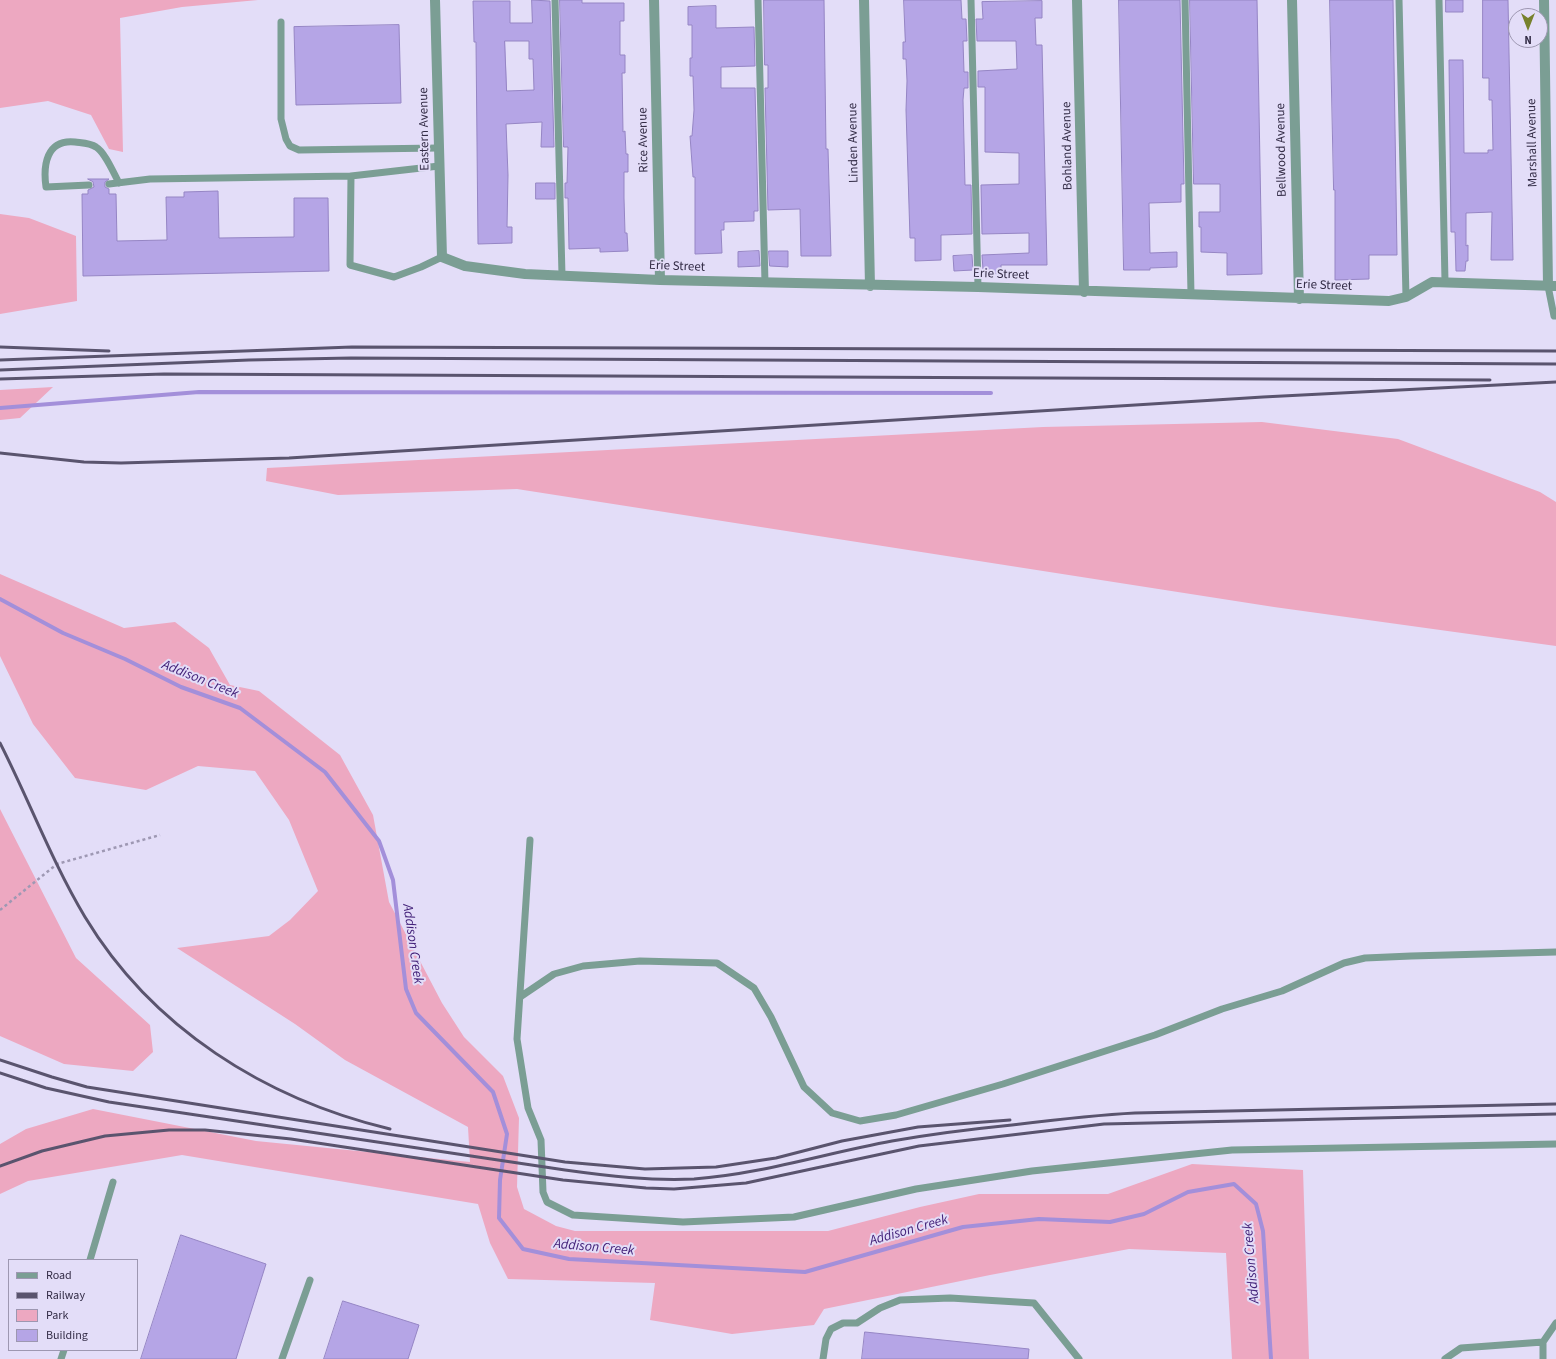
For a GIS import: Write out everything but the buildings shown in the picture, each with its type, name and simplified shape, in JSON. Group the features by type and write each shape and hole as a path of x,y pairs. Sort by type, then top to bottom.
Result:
{"street":[{"name":"Eastern Avenue","path":"435,0 442,257"},
{"name":"Rice Avenue","path":"654,0 660,280"},
{"name":"Linden Avenue","path":"864,0 870,286"},
{"name":"Bohland Avenue","path":"1078,0 1084,292"},
{"name":"Bellwood Avenue","path":"1292,0 1299,299"},
{"name":"Marshall Avenue","path":"1544,0 1552,286"},
{"name":"Erie Street","path":"442,257 465,266 525,274 660,280 870,286 978,287 1299,299 1389,301 1406,296 1432,282 1445,281 1552,286"}],"lane":[{"path":"555,0 562,275"},
{"path":"758,0 765,283"},
{"path":"971,0 978,287"},
{"path":"1185,0 1191,294"},
{"path":"1399,0 1406,296"},
{"path":"1439,0 1445,281"},
{"path":"281,22 282,119 286,139 290,146 299,150 438,148"},
{"path":"88,185 46,187 44,172 48,155 56,145 70,141 86,143 97,148 119,183"},
{"path":"109,184 150,179 351,176 439,166"},
{"path":"351,176 350,265 394,277 442,257"},
{"path":"1552,286 1554,316 1556,316"},
{"path":"530,840 517,1039 528,1108 541,1140 543,1192 547,1202 574,1215 683,1222 794,1217 916,1189 1032,1171 1225,1151 1556,1144"},
{"path":"520,997 554,974 583,966 640,961 717,963 754,988 771,1017 804,1087 832,1113 860,1121 896,1115 1003,1084 1155,1035 1222,1009 1282,990 1344,963 1365,958 1556,952"},
{"path":"90,1259 113,1182"},
{"path":"282,1359 310,1280"},
{"path":"823,1359 826,1339 831,1329 842,1323 857,1323 880,1308 900,1300 950,1298 1034,1303 1079,1359"},
{"path":"1543,1359 1543,1342 1556,1323"},
{"path":"1445,1359 1461,1348 1543,1342"}],"path":[{"path":"0,910 57,864 160,835"}],"green space":[{"path":"0,0 258,0 182,7 120,18 123,152 109,149 91,115 48,101 0,108"},
{"path":"0,214 29,218 76,236 77,301 0,314"},
{"path":"53,387 20,418 0,420 0,390"},
{"path":"1262,422 1398,439 1540,492 1556,502 1556,646 1274,607 517,489 338,495 266,481 267,468 1043,427"},
{"path":"0,574 124,628 175,622 209,648 230,685 259,691 340,755 373,815 389,902 442,1003 464,1037 503,1076 519,1118 517,1187 524,1209 556,1226 575,1231 828,1231 920,1207 979,1194 1108,1194 1192,1164 1303,1170 1309,1359 1232,1359 1226,1253 1129,1249 990,1275 824,1309 814,1325 732,1334 650,1320 655,1283 508,1279 490,1243 478,1204 182,1155 28,1181 0,1194 0,1144 26,1129 93,1109 256,1141 470,1162 468,1127 345,1060 295,1024 177,948 269,936 290,920 318,891 289,820 255,771 198,766 146,790 75,778 33,724 0,656"},
{"path":"0,809 76,958 150,1025 153,1052 133,1071 64,1064 0,1036"}],"waterway":[{"path":"0,408 199,392 991,393"},
{"name":"Addison Creek","path":"0,599 63,633 125,659 181,687 240,708 325,772 379,841 393,880 406,989 416,1013 493,1092 507,1134 500,1180 499,1218 523,1249 569,1259 805,1272 963,1227 1039,1219 1110,1222 1144,1214 1188,1192 1234,1184 1256,1204 1263,1231 1271,1359"}],"railway":[{"path":"0,347 109,351"},
{"path":"0,360 352,347 1556,351"},
{"path":"0,370 249,360 351,358 1556,364"},
{"path":"0,379 164,374 1490,380"},
{"path":"0,453 84,462 121,463 289,458 1263,397 1556,382"},
{"path":"0,743 51,853 85,917 112,957 143,993 178,1025 216,1053 256,1078 299,1099 344,1116 390,1129"},
{"path":"0,1060 87,1087 565,1162 645,1169 716,1167 776,1158 842,1141 918,1127 1010,1120"},
{"path":"0,1073 46,1088 109,1102 565,1170 645,1179 694,1179 744,1173 907,1138 1104,1115 1135,1113 1556,1104"},
{"path":"0,1166 42,1151 105,1136 169,1130 205,1130 291,1139 563,1180 646,1188 674,1189 746,1183 919,1146 1104,1124 1556,1114"}]}
